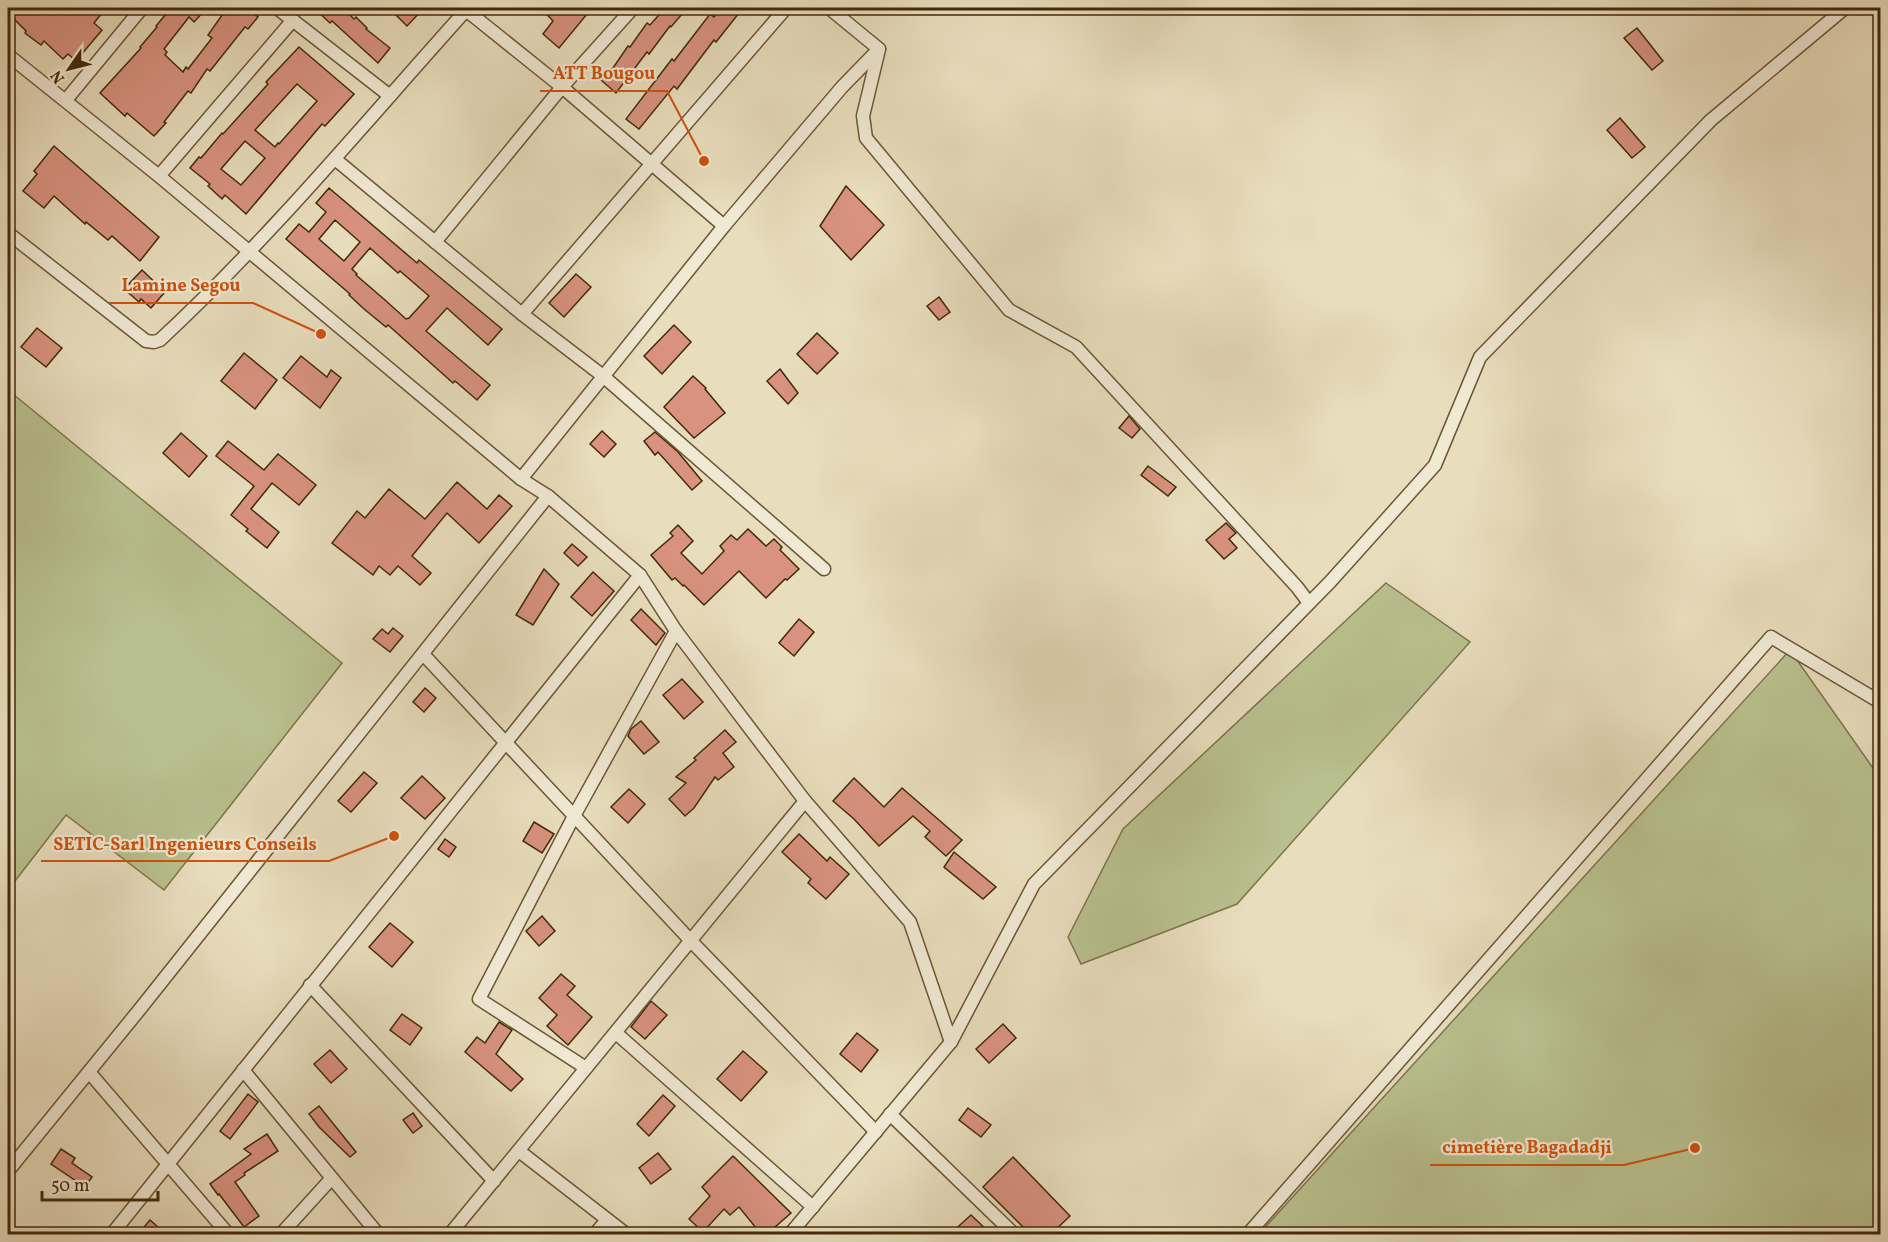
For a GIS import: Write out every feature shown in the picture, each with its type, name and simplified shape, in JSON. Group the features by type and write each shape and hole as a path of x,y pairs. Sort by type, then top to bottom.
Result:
{"street":[{"path":"66,100 142,8"},
{"path":"277,8 390,96"},
{"path":"435,242 562,87 633,8"},
{"path":"522,314 786,8"},
{"path":"830,8 879,49"},
{"path":"790,1234 951,1042 1034,885 1309,603 1435,465 1480,357 1711,120 1845,8"},
{"path":"8,233 146,341 160,340 249,252 335,159 467,9 724,226"},
{"path":"159,176 293,21"},
{"path":"521,479 724,226 842,87 879,49"},
{"path":"879,49 863,116 866,138 1009,310 1076,347 1297,587 1309,603"},
{"path":"8,56 159,176 521,479 548,496 640,575 676,631 805,801 910,922 951,1042"},
{"path":"335,159 522,314 603,376 824,569"},
{"path":"8,1172 548,496"},
{"path":"112,1234 640,575"},
{"path":"586,1068 479,999 574,816 676,631"},
{"path":"1248,1234 1771,637 1881,702"},
{"path":"423,654 691,941 876,1132"},
{"path":"450,1234 805,801"},
{"path":"310,986 494,1181"},
{"path":"616,1033 813,1207"},
{"path":"243,1070 378,1234"},
{"path":"89,1072 228,1234"},
{"path":"890,1114 1014,1234"},
{"path":"519,1151 626,1234"},
{"path":"281,1234 331,1179"},
{"path":"595,1234 607,1220"}],"green space":[{"path":"8,390 342,663 164,890 66,815 8,890"},
{"path":"1386,583 1470,642 1237,904 1081,964 1068,937 1123,829"},
{"path":"1790,650 1880,778 1880,1234 1259,1234"}],"building":[{"path":"8,8 106,8 94,23 102,30 76,61 68,54 63,59 44,41 41,45 25,33 26,31 8,13"},
{"path":"171,8 207,8 194,22 189,17 164,49 167,52 165,55 183,72 186,67 188,69 212,38 208,35 227,8 246,8 258,17 248,29 245,27 210,71 207,69 191,93 188,91 154,136 127,113 125,116 100,93 141,48"},
{"path":"314,8 346,8 344,9 354,19 356,17 366,29 390,48 378,63 332,21 330,23"},
{"path":"403,8 424,8 407,26 396,15"},
{"path":"541,8 592,8 559,48 543,34 553,21"},
{"path":"665,8 675,8 682,14 649,54 647,52 616,93 601,80 613,68 628,46 630,47 647,23 650,25"},
{"path":"722,8 743,8 716,42 714,40 677,89 674,86 639,129 626,119 710,14 714,17"},
{"path":"1637,28 1663,61 1652,70 1624,38"},
{"path":"299,47 354,94 325,126 322,124 246,214 225,195 222,199 208,186 210,184 190,168 268,84 266,82","holes":["297,84 317,101 275,147 255,130","245,141 265,158 241,185 221,169"]},
{"path":"1620,118 1645,147 1632,158 1607,130"},
{"path":"54,146 159,237 140,261 112,236 108,240 86,222 85,224 54,196 44,208 23,191 37,174 34,171"},
{"path":"846,186 884,225 851,260 820,226"},
{"path":"329,188 417,263 419,260 502,329 488,345 447,308 426,331 490,385 477,400 455,381 453,383 388,325 386,327 364,309 350,294 286,239 299,224 309,232 326,212 316,203","holes":["335,220 360,242 344,261 319,239","370,248 429,296 409,318 406,319 352,269"]},
{"path":"142,270 165,292 151,308 141,299 139,302 124,289"},
{"path":"576,274 591,287 564,317 549,303"},
{"path":"939,297 950,312 939,320 927,306"},
{"path":"674,325 691,342 662,374 644,356"},
{"path":"37,328 62,348 46,367 21,347"},
{"path":"817,333 838,353 817,374 797,354"},
{"path":"244,353 277,380 255,409 221,381"},
{"path":"301,356 327,377 331,370 341,378 320,408 283,378"},
{"path":"780,369 798,393 788,404 767,381"},
{"path":"693,376 706,388 725,413 694,438 664,407"},
{"path":"1129,416 1140,429 1132,438 1119,428"},
{"path":"602,431 616,444 604,457 590,444"},
{"path":"655,432 678,452 702,481 692,490 658,452 655,455 644,441"},
{"path":"181,433 207,456 189,477 163,453"},
{"path":"228,441 264,470 278,454 316,485 299,505 272,483 251,509 279,532 267,548 231,515 254,486 216,456"},
{"path":"1148,466 1176,487 1168,496 1141,475"},
{"path":"457,482 487,509 499,495 512,506 479,543 447,513 412,556 431,573 420,585 398,566 390,575 379,566 373,575 332,543 357,511 365,518 389,489 425,519"},
{"path":"1226,523 1236,533 1229,539 1237,548 1224,559 1206,540"},
{"path":"678,525 693,541 681,553 702,574 724,551 720,546 731,535 737,540 748,529 766,546 774,539 782,547 780,550 799,569 766,598 739,571 704,605 684,585 675,578 672,580 651,555 673,536 670,533"},
{"path":"572,544 587,557 578,566 564,553"},
{"path":"544,569 559,584 533,625 516,615"},
{"path":"593,572 614,591 592,616 571,597"},
{"path":"641,609 665,633 656,645 631,620"},
{"path":"799,619 814,632 794,656 779,643"},
{"path":"393,628 403,636 390,652 373,639 382,629 388,634"},
{"path":"682,679 703,702 684,719 663,695"},
{"path":"425,688 436,698 424,712 413,702"},
{"path":"641,721 659,742 644,754 628,736 631,729"},
{"path":"725,730 736,742 723,753 734,767 718,780 715,777 694,808 685,816 669,799 686,783 676,777"},
{"path":"364,772 377,783 351,812 338,801"},
{"path":"422,776 445,798 425,819 401,798"},
{"path":"854,778 884,807 902,788 962,840 946,856 925,837 930,831 913,816 879,846 854,819 833,801"},
{"path":"629,789 645,804 628,823 611,807"},
{"path":"534,822 554,834 542,853 523,841"},
{"path":"799,834 827,861 830,857 849,874 826,899 808,883 811,879 782,852"},
{"path":"445,839 456,847 449,857 438,849"},
{"path":"954,852 996,887 983,899 944,867"},
{"path":"542,916 555,931 539,946 526,931"},
{"path":"390,923 413,942 392,967 369,947"},
{"path":"561,974 575,986 567,995 592,1017 568,1045 547,1026 557,1015 539,998"},
{"path":"651,1001 667,1015 645,1039 631,1027"},
{"path":"402,1014 422,1028 410,1045 390,1030"},
{"path":"499,1022 512,1030 496,1054 523,1079 511,1091 465,1052 477,1037 485,1043"},
{"path":"1003,1024 1016,1038 989,1063 976,1049"},
{"path":"857,1033 878,1050 861,1072 840,1054"},
{"path":"330,1050 347,1069 331,1083 314,1064"},
{"path":"743,1051 767,1072 741,1101 717,1079"},
{"path":"248,1094 258,1102 230,1139 220,1131"},
{"path":"663,1095 675,1106 649,1136 637,1124"},
{"path":"319,1106 356,1152 350,1157 309,1114"},
{"path":"968,1108 991,1125 981,1137 959,1120"},
{"path":"413,1113 422,1126 413,1133 403,1120"},
{"path":"267,1134 278,1151 244,1173 245,1175 235,1182 259,1216 244,1227 210,1184 251,1154 244,1149"},
{"path":"61,1149 75,1158 72,1163 92,1177 85,1187 51,1164"},
{"path":"658,1153 671,1169 651,1184 639,1168"},
{"path":"733,1156 791,1213 767,1234 761,1234 739,1207 730,1215 724,1209 703,1232 689,1219 710,1196 702,1187"},
{"path":"1013,1157 1070,1216 1051,1234 1030,1234 983,1187"},
{"path":"971,1215 991,1234 950,1234"},
{"path":"150,1220 166,1234 138,1234"}],"place":[{"name":"ATT Bougou","path":"704,161"},
{"name":"Lamine Segou","path":"321,334"},
{"name":"SETIC-Sarl Ingenieurs Conseils","path":"394,836"},
{"name":"cimetière Bagadadji","path":"1695,1148"}]}
